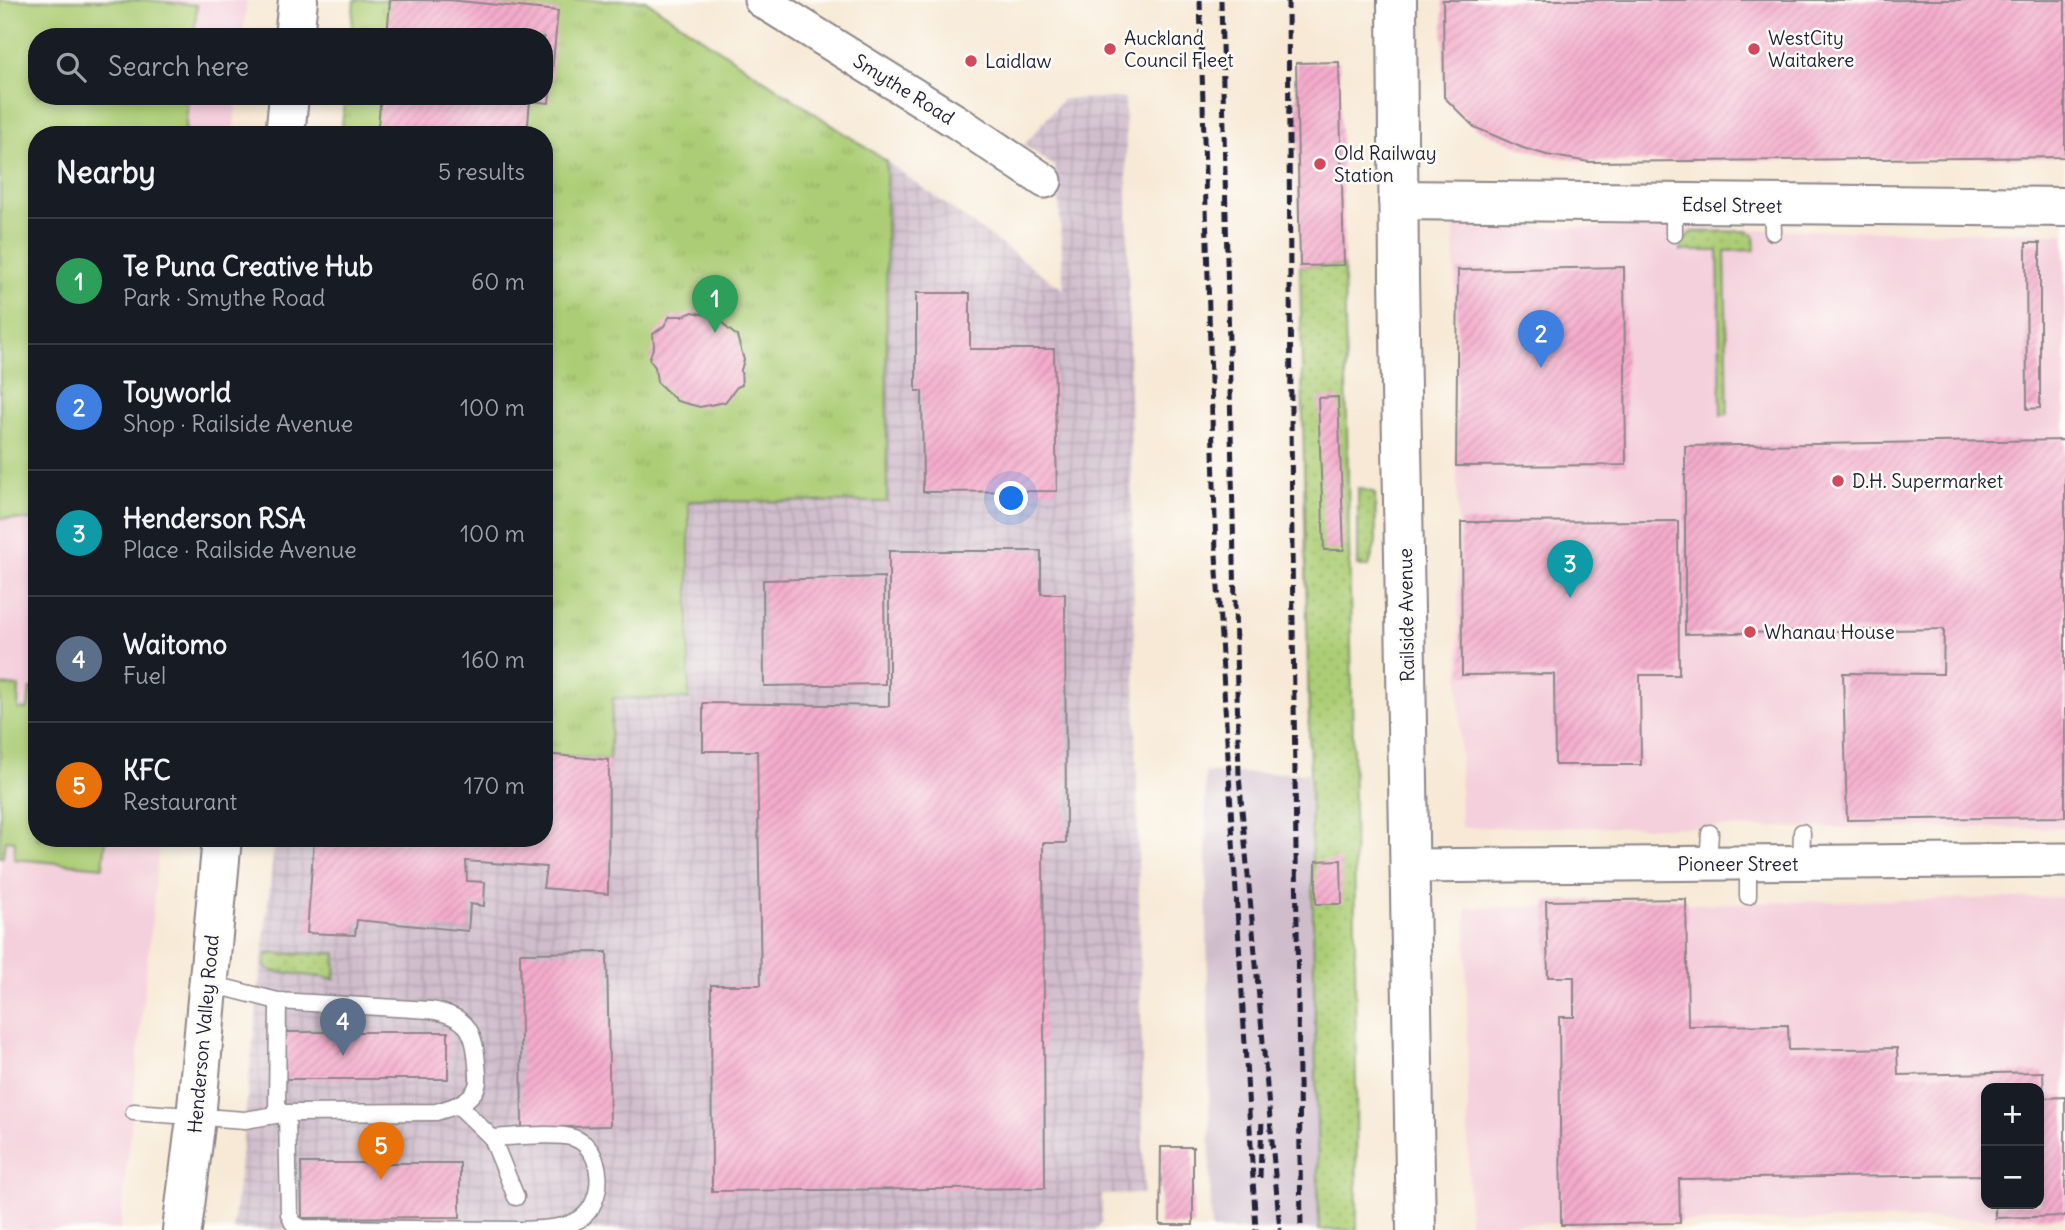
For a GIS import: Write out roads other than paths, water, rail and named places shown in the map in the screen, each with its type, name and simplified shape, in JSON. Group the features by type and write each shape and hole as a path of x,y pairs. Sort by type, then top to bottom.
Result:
{"main road":[{"path":"295,28 298,0"},
{"name":"Railside Avenue","path":"1397,0 1416,1230"},
{"path":"286,126 288,105"},
{"name":"Edsel Street","path":"1398,200 1674,219 1772,219 2065,207"},
{"name":"Henderson Valley Road","path":"182,1230 196,1118 221,847"}],"street":[{"name":"Smythe Road","path":"761,0 957,122 1045,181"},
{"name":"Pioneer Street","path":"1410,866 1709,848 1748,881 1801,848 2065,860"}],"lane":[{"path":"134,1112 245,1120 282,1114 436,1112 458,1105 476,1090 476,1040 471,1030 453,1015 430,1010 278,1001 208,983"},
{"path":"278,1001 288,1205 293,1223 302,1228 541,1228 566,1225 578,1220 596,1202 598,1165 588,1147 577,1139 555,1136 492,1138"},
{"path":"458,1105 492,1138 516,1197"}],"railway":[{"path":"1200,0 1216,554 1256,1230"},
{"path":"1221,0 1239,776 1280,1230"},
{"path":"1288,0 1301,1230"},
{"path":"1260,1178 1262,1118"}],"place":[{"name":"Auckland Council Fleet","path":"1110,49"},
{"name":"WestCity Waitakere","path":"1754,49"},
{"name":"Laidlaw","path":"971,61"},
{"name":"Old Railway Station","path":"1320,164"},
{"name":"Te Puna Creative Hub","path":"715,333"},
{"name":"Toyworld","path":"1541,368"},
{"name":"D.H. Supermarket","path":"1838,481"},
{"name":"Henderson RSA","path":"1570,598"},
{"name":"Whanau House","path":"1750,632"},
{"name":"Waitomo","path":"343,1056"},
{"name":"KFC","path":"381,1180"}]}
